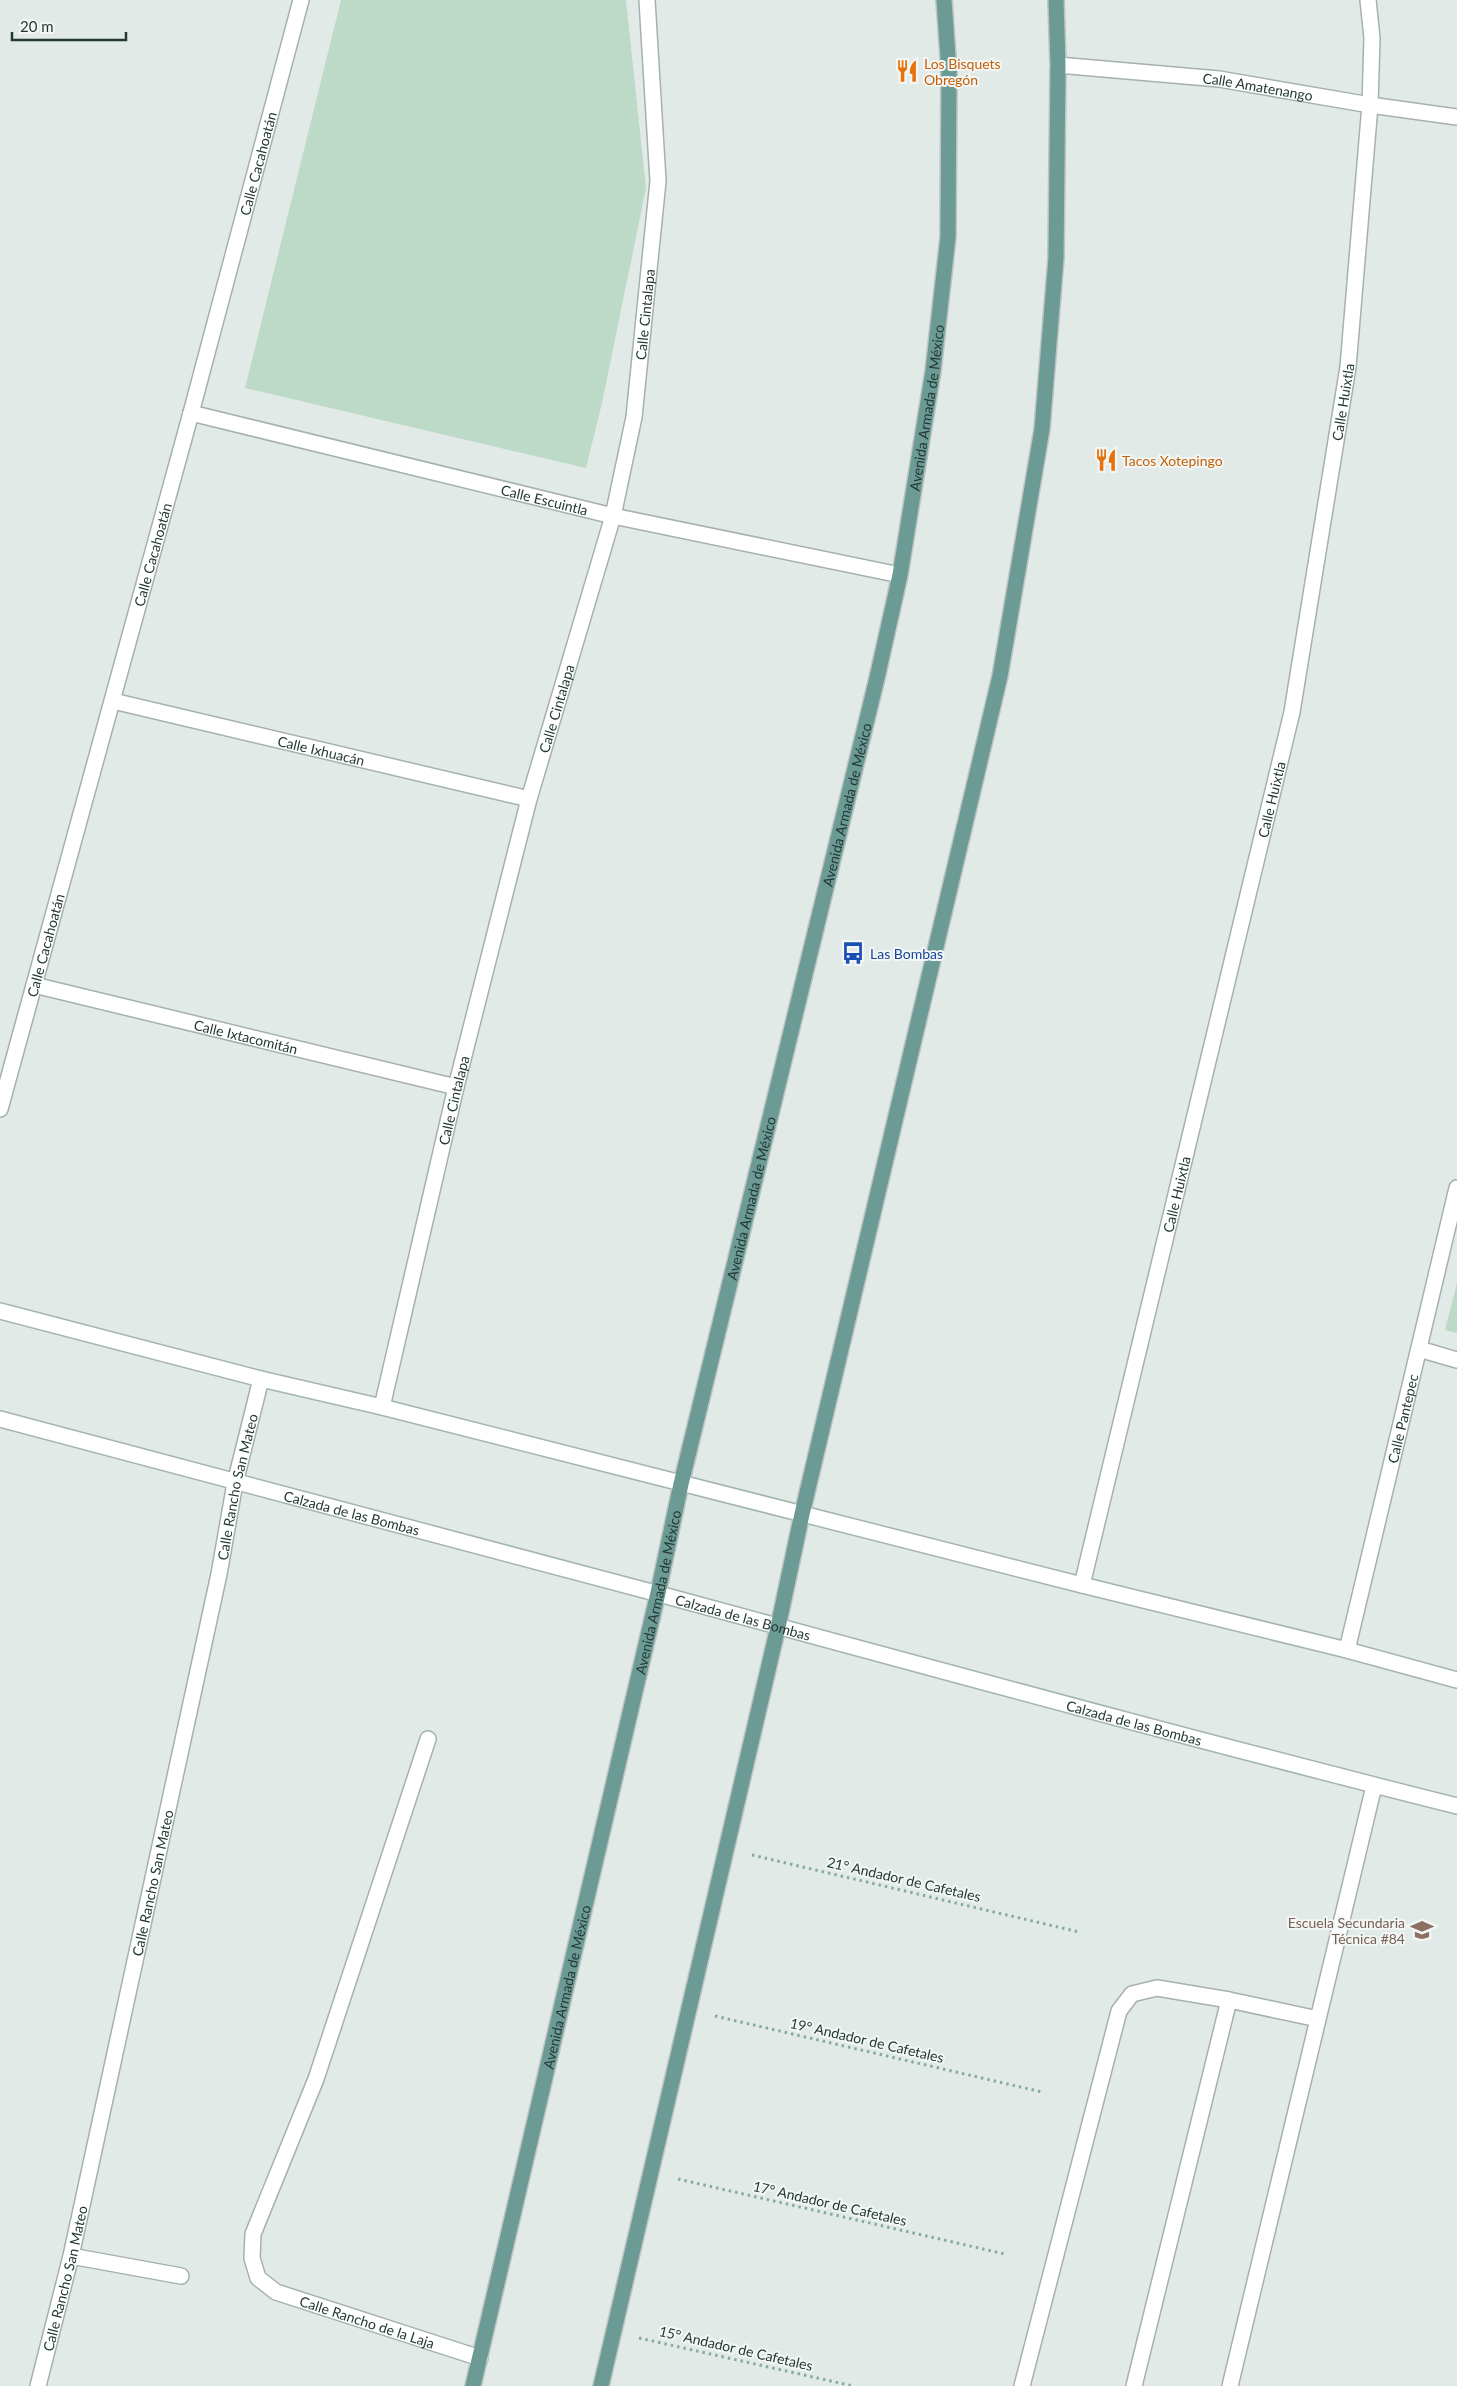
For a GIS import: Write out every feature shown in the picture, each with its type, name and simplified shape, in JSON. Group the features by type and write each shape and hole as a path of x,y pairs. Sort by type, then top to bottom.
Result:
{"main road":[{"name":"Avenida Armada de México","path":"473,2386 658,1593 681,1484 877,678 900,575 933,371 948,237 949,71 944,0"},
{"path":"601,2386 725,1848 778,1628 802,1514 1002,666 1042,429 1056,258 1058,65 1056,0"}],"street":[{"name":"Calle Cacahoatán","path":"0,1109 113,701 301,0"},
{"name":"Calle Cintalapa","path":"382,1407 456,1088 529,800 613,516 634,417 658,181 647,0"},
{"name":"Calle Huixtla","path":"1082,1585 1292,712 1348,367 1370,105 1372,38 1368,0"},
{"name":"Calle Amatenango","path":"1058,65 1220,79 1370,105 1457,117"},
{"name":"Calle Escuintla","path":"191,413 613,516 900,575"},
{"name":"Calle Ixhuacán","path":"113,701 529,800"},
{"name":"Calle Ixtacomitán","path":"34,985 456,1088"},
{"name":"Calle Pantepec","path":"1347,1650 1457,1188"},
{"path":"0,1311 261,1379 382,1407 1082,1585 1347,1650 1457,1680"},
{"path":"1419,1349 1457,1360"},
{"name":"Calle Rancho San Mateo","path":"38,2386 71,2256 219,1574 235,1484 261,1379"},
{"name":"Calzada de las Bombas","path":"0,1419 235,1484 658,1593 778,1628 1374,1786 1457,1806"},
{"name":"Calle Rancho de la Laja","path":"428,1739 316,2079 253,2234 252,2258 258,2278 276,2292 480,2358"},
{"path":"1230,2386 1374,1786"},
{"path":"1022,2386 1118,2011 1132,1994 1157,1988 1229,2000 1318,2019"},
{"path":"1134,2386 1229,2000"},
{"path":"71,2256 181,2276"}],"path":[{"name":"21° Andador de Cafetales","path":"725,1848 1078,1932"},
{"name":"19° Andador de Cafetales","path":"688,2009 1042,2092"},
{"name":"17° Andador de Cafetales","path":"650,2173 1004,2254"},
{"name":"15° Andador de Cafetales","path":"614,2332 853,2386"}],"green space":[{"path":"341,0 626,0 646,188 602,403 586,468 245,388"},
{"path":"1457,1283 1457,1333 1445,1330"}],"place":[{"name":"Los Bisquets Obregón","path":"907,71"},
{"name":"Tacos Xotepingo","path":"1106,460"},
{"name":"Las Bombas","path":"853,953"},
{"name":"Escuela Secundaria Técnica #84","path":"1422,1930"}]}
